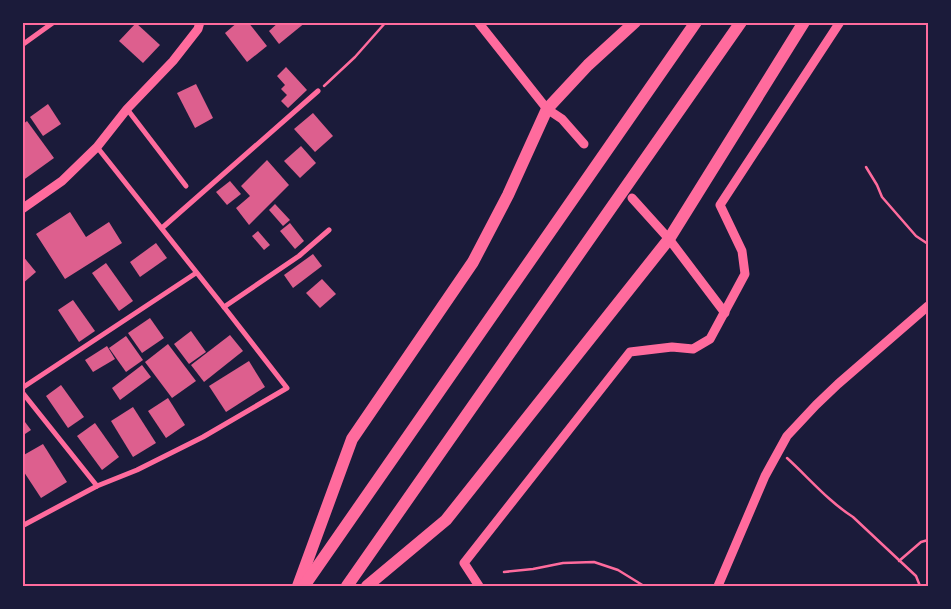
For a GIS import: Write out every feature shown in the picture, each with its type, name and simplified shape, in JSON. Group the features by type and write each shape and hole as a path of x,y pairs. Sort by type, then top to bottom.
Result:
{"highway":[{"path":"298,586 352,439 473,262 508,195 547,109 588,65 635,22"},
{"path":"304,586 696,22"},
{"path":"347,586 741,22"},
{"path":"368,586 446,520 668,239 804,22"}],"street":[{"path":"22,45 54,22"},
{"path":"478,22 547,109 562,119 584,144"},
{"path":"479,586 464,563 630,352 672,348 693,349 710,339 745,274 742,251 720,205 840,22"},
{"path":"22,209 62,181 97,147 127,109 173,61 201,25"},
{"path":"162,228 318,91"},
{"path":"127,109 186,186"},
{"path":"22,526 97,486 137,470 203,437 287,388 97,147"},
{"path":"632,198 668,239 725,313"},
{"path":"224,307 299,256 330,230"},
{"path":"22,388 196,273"},
{"path":"718,586 765,476 787,436 838,384 928,306"},
{"path":"22,392 97,486"}],"path":[{"path":"318,91 355,57 386,22"},
{"path":"866,168 882,197 916,236 928,244"},
{"path":"779,450 824,495 853,518 916,576 920,586"},
{"path":"899,561 922,542 928,540"},
{"path":"504,572 563,563 594,562 618,570 644,586"}],"building":[{"path":"238,22 248,22 267,46 247,62 225,33"},
{"path":"279,22 306,22 279,44 269,31"},
{"path":"136,23 160,45 143,63 119,41"},
{"path":"286,67 307,90 288,108 281,101 287,95 281,89 285,85 277,76"},
{"path":"196,84 213,118 195,128 177,93"},
{"path":"48,104 61,124 43,136 30,117"},
{"path":"313,113 333,136 315,152 294,129"},
{"path":"27,121 54,158 22,181 22,125"},
{"path":"301,146 316,163 300,178 284,161"},
{"path":"267,160 289,185 249,225 236,208 250,196 241,186"},
{"path":"230,181 241,194 227,205 216,192"},
{"path":"275,204 290,220 283,226 269,210"},
{"path":"70,212 86,237 109,222 122,243 65,279 36,234"},
{"path":"290,223 304,241 295,249 280,231"},
{"path":"258,231 270,245 264,250 252,236"},
{"path":"156,243 167,258 140,277 130,262"},
{"path":"313,254 322,266 293,288 284,275"},
{"path":"22,255 36,272 22,284"},
{"path":"106,263 133,301 119,311 92,273"},
{"path":"322,279 336,294 320,308 306,293"},
{"path":"73,300 95,331 79,342 58,310"},
{"path":"150,318 164,338 142,353 128,333"},
{"path":"191,331 206,352 189,364 174,344"},
{"path":"230,335 243,351 204,382 191,365"},
{"path":"126,336 143,360 126,372 109,348"},
{"path":"168,344 196,381 172,398 145,362"},
{"path":"107,346 115,359 93,372 85,360"},
{"path":"249,361 265,387 226,412 209,386"},
{"path":"142,365 151,377 120,400 112,388"},
{"path":"61,385 84,417 68,428 46,396"},
{"path":"168,398 185,425 166,438 148,411"},
{"path":"133,407 156,443 133,457 111,421"},
{"path":"22,418 31,430 22,436"},
{"path":"95,423 119,457 102,470 77,436"},
{"path":"43,444 67,482 41,498 22,469 22,456"}]}
